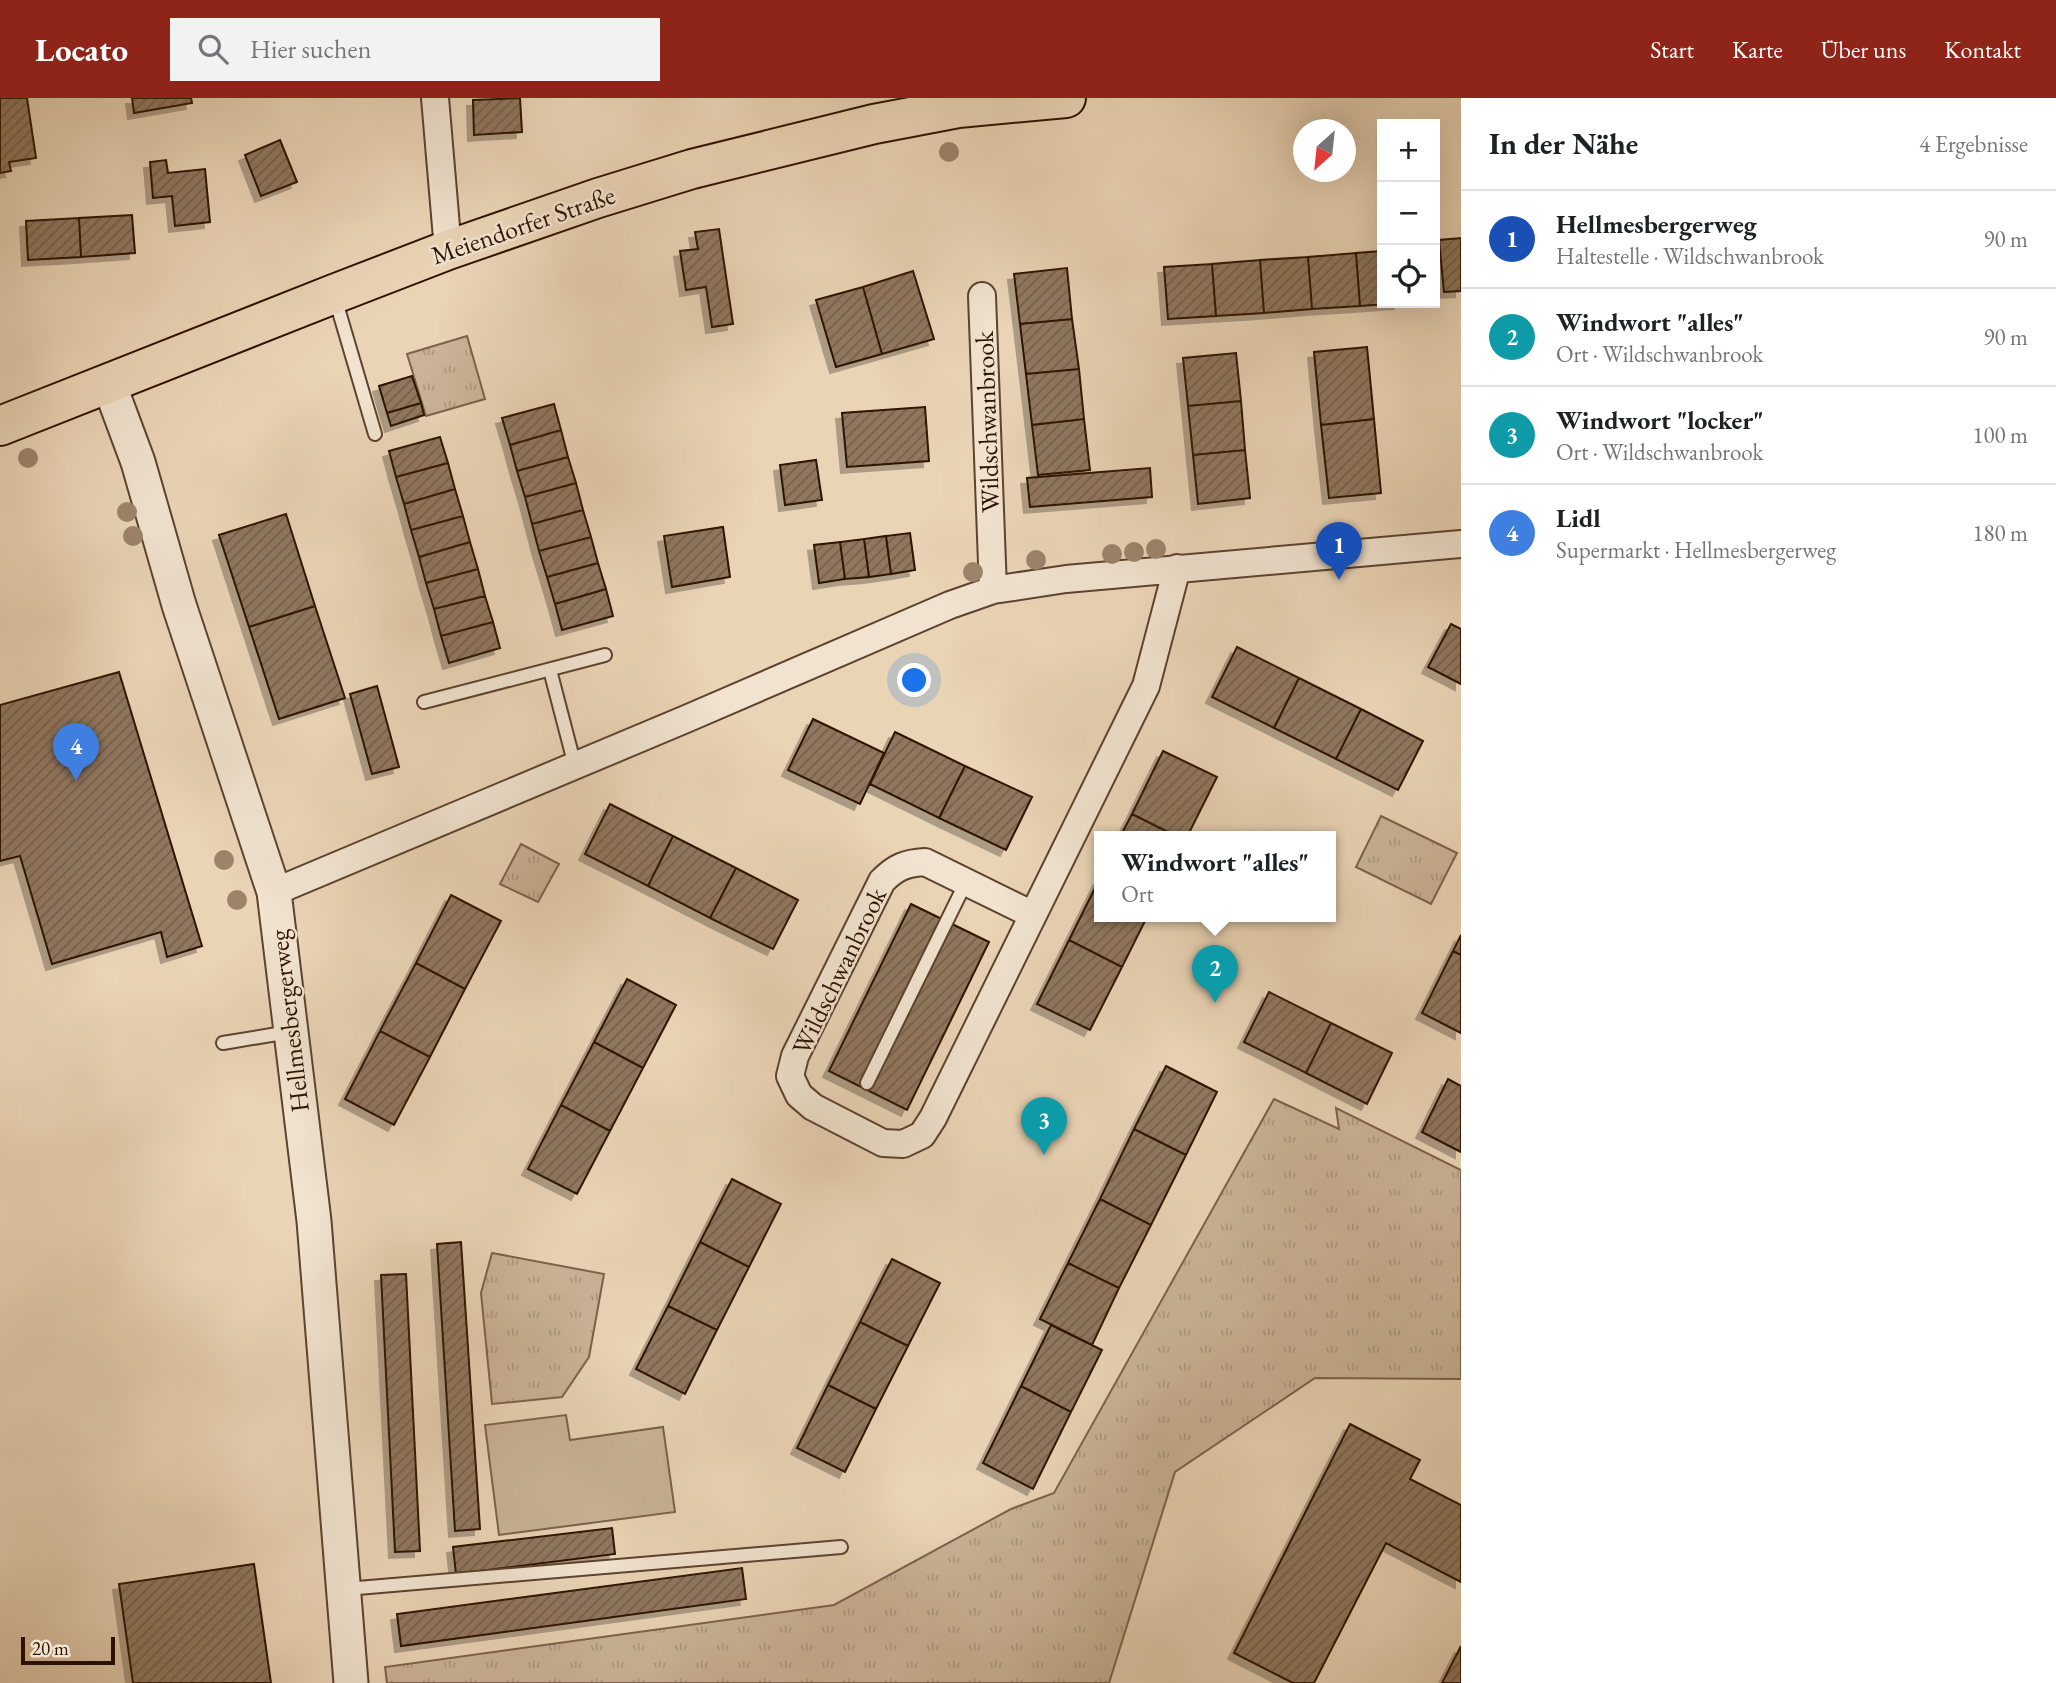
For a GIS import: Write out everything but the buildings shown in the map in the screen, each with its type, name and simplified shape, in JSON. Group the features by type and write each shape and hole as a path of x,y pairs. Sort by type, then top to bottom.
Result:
{"main road":[{"name":"Meiendorfer Straße","path":"0,426 449,250 598,198 692,169 874,124 982,102 1066,98"}],"street":[{"path":"435,98 449,250"},
{"name":"Wildschwanbrook","path":"982,296 993,590"},
{"name":"Hellmesbergerweg","path":"108,384 138,462 179,605 274,892 314,1221 351,1683"},
{"path":"274,892 950,605 993,590 1066,579 1177,568 1461,544"},
{"name":"Wildschwanbrook","path":"1034,915 925,862 908,863 894,869 882,881 795,1056 790,1076 799,1095 813,1107 883,1143 903,1144 922,1135 933,1118 1034,915 1146,686 1177,568"}],"lane":[{"path":"334,294 375,434"},
{"path":"424,702 606,655"},
{"path":"550,670 576,766"},
{"path":"867,1083 966,882"},
{"path":"223,1043 289,1032"},
{"path":"344,1589 841,1547"}],"green space":[{"path":"467,336 485,399 426,416 407,354"},
{"path":"1381,816 1457,853 1431,904 1356,867"},
{"path":"521,844 559,864 538,902 500,884"},
{"path":"1274,1099 1339,1129 1336,1108 1461,1170 1461,1379 1315,1378 1175,1472 1109,1683 387,1683 385,1667 834,1605 1011,1509 1054,1493"},
{"path":"492,1253 604,1274 589,1357 562,1397 492,1404 481,1293"},
{"path":"566,1415 570,1440 663,1427 675,1512 499,1535 485,1425"}],"place":[{"name":"Hellmesbergerweg","path":"1339,580"},
{"name":"Lidl","path":"76,781"},
{"name":"Windwort \"alles\"","path":"1215,1003"},
{"name":"Windwort \"locker\"","path":"1044,1155"}]}
